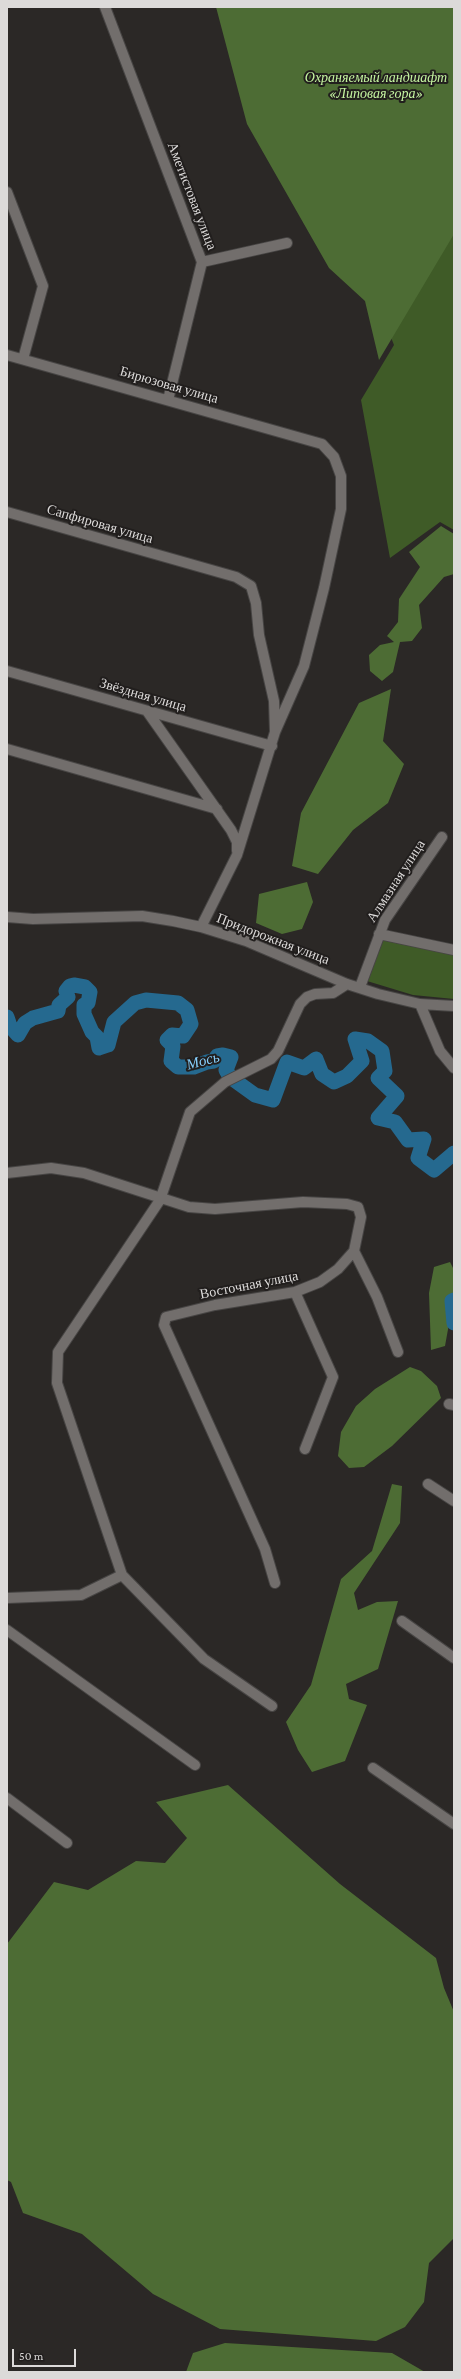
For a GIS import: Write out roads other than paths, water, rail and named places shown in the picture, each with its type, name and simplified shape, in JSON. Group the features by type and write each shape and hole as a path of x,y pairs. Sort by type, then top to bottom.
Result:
{"street":[{"name":"Аметистовая улица","path":"105,7 202,262 168,400"},
{"path":"7,192 43,286 23,359"},
{"path":"202,262 287,242"},
{"name":"Бирюзовая улица","path":"7,355 322,444 334,457 341,476 341,508 304,666 275,732"},
{"name":"Сапфировая улица","path":"7,512 236,577 251,586 256,603 259,635 274,701 275,732"},
{"name":"Звёздная улица","path":"7,671 272,746"},
{"path":"147,711 217,809 237,842 237,855"},
{"path":"200,927 237,855 272,746 275,732"},
{"path":"7,749 217,809"},
{"name":"Алмазная улица","path":"360,987 379,934 396,902 442,837"},
{"name":"Придорожная улица","path":"7,917 33,919 142,916 200,927 246,941 347,984 420,1004 454,1006"},
{"path":"379,934 411,943 454,950"},
{"path":"272,1706 204,1659 122,1575 57,1383 58,1352 160,1200 190,1112 225,1082 271,1059 278,1051 300,1004 307,997 315,994 333,993 347,984"},
{"path":"420,1004 440,1051 454,1068"},
{"name":"Восточная улица","path":"7,1173 51,1168 84,1173 160,1200 189,1208 215,1209 303,1202 347,1204 358,1207 361,1217 354,1251 338,1269 320,1282 295,1292 215,1305 166,1317 164,1325 265,1548 275,1582"},
{"path":"354,1251 377,1297 398,1352"},
{"path":"295,1292 333,1377 305,1449"},
{"path":"428,1484 454,1502"},
{"path":"7,1598 81,1595 122,1575"},
{"path":"402,1621 454,1658"},
{"path":"7,1630 195,1765"},
{"path":"373,1768 454,1824"},
{"path":"7,1798 67,1842"}],"water":[{"path":"11,1025 17,1032 22,1030 22,1038 17,1037 10,1028"}],"waterway":[{"name":"Мось","path":"7,1017 10,1026 18,1035 25,1023 33,1018 58,1011 59,1005 68,997 66,991 70,986 74,985 85,987 90,992 88,1003 84,1005 84,1014 92,1032 97,1037 99,1048 108,1045 114,1022 135,1003 146,1000 178,1003 187,1010 191,1024 183,1036 172,1035 167,1040 173,1046 171,1061 178,1067 194,1067 214,1061 217,1056 223,1055 231,1057 226,1070 230,1077 255,1095 273,1100 287,1062 304,1068 316,1059 322,1074 334,1082 347,1076 362,1061 355,1039 368,1041 382,1051 385,1071 378,1078 397,1096 378,1118 395,1122 408,1140 424,1139 418,1158 434,1170 454,1153"},
{"name":"Мось","path":"454,1300 452,1301 454,1323"}],"park label":[{"name":"Охраняемый ландшафт «Липовая гора»","path":"376,86"}]}
